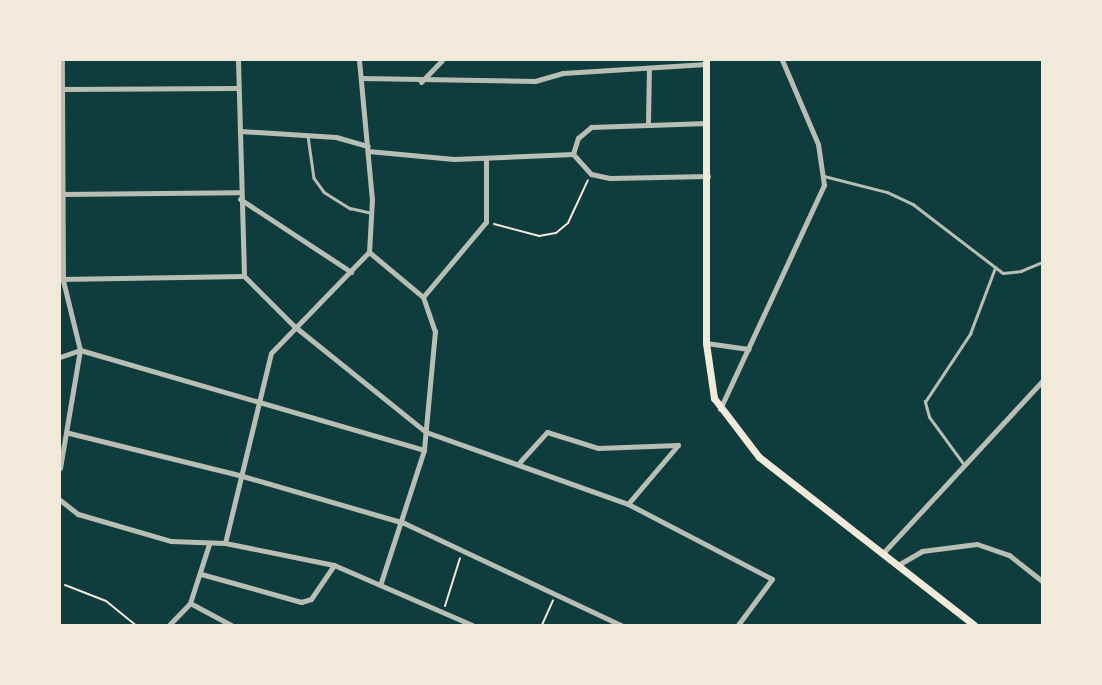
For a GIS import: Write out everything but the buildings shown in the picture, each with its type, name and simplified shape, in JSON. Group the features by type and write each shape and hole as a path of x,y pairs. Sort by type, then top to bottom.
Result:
{"main road":[{"path":"706,62 708,176 706,343 710,384 720,409 759,457 974,625"}],"street":[{"path":"60,468 69,433 80,350 61,280 64,89 62,60"},
{"path":"238,60 239,192 244,276 294,326 426,432 628,504 772,579 738,625"},
{"path":"225,543 239,475 271,353 294,326 351,272 369,252 371,213 368,148 359,60"},
{"path":"421,82 442,60"},
{"path":"720,409 820,197 824,176 818,144 782,60"},
{"path":"361,78 421,82 535,81 563,74 706,62"},
{"path":"648,123 649,68"},
{"path":"64,89 237,88"},
{"path":"573,154 578,138 590,127 648,123 707,123"},
{"path":"240,131 336,136 368,148 486,158 573,154"},
{"path":"573,154 591,174 610,178 708,176"},
{"path":"423,297 486,222 486,158"},
{"path":"62,194 239,192"},
{"path":"240,199 351,272"},
{"path":"369,252 423,297 433,320 436,346 424,450 404,523 381,582"},
{"path":"61,280 244,276"},
{"path":"706,343 749,349"},
{"path":"60,356 80,350 424,450"},
{"path":"882,553 1042,381"},
{"path":"518,464 547,432 598,448 678,445 628,504"},
{"path":"69,433 239,475 404,523 622,625"},
{"path":"60,500 78,514 162,538 210,544 225,543 334,565 381,582 444,610 472,625"},
{"path":"169,625 190,603 210,544"},
{"path":"898,565 922,551 977,544 1009,555 1042,581"},
{"path":"201,574 301,602 311,599 334,565"},
{"path":"190,603 231,625"}],"lane":[{"path":"308,136 314,178 324,192 350,208 371,213"},
{"path":"824,176 887,192 912,204 970,244 995,268 1012,273 1042,262"},
{"path":"964,465 929,417 925,402 970,334 995,268"}],"path":[{"path":"486,222 539,236 556,233 568,223 591,174"},
{"path":"444,610 464,551"},
{"path":"66,585 106,601 136,625"},
{"path":"542,625 556,594"}]}
